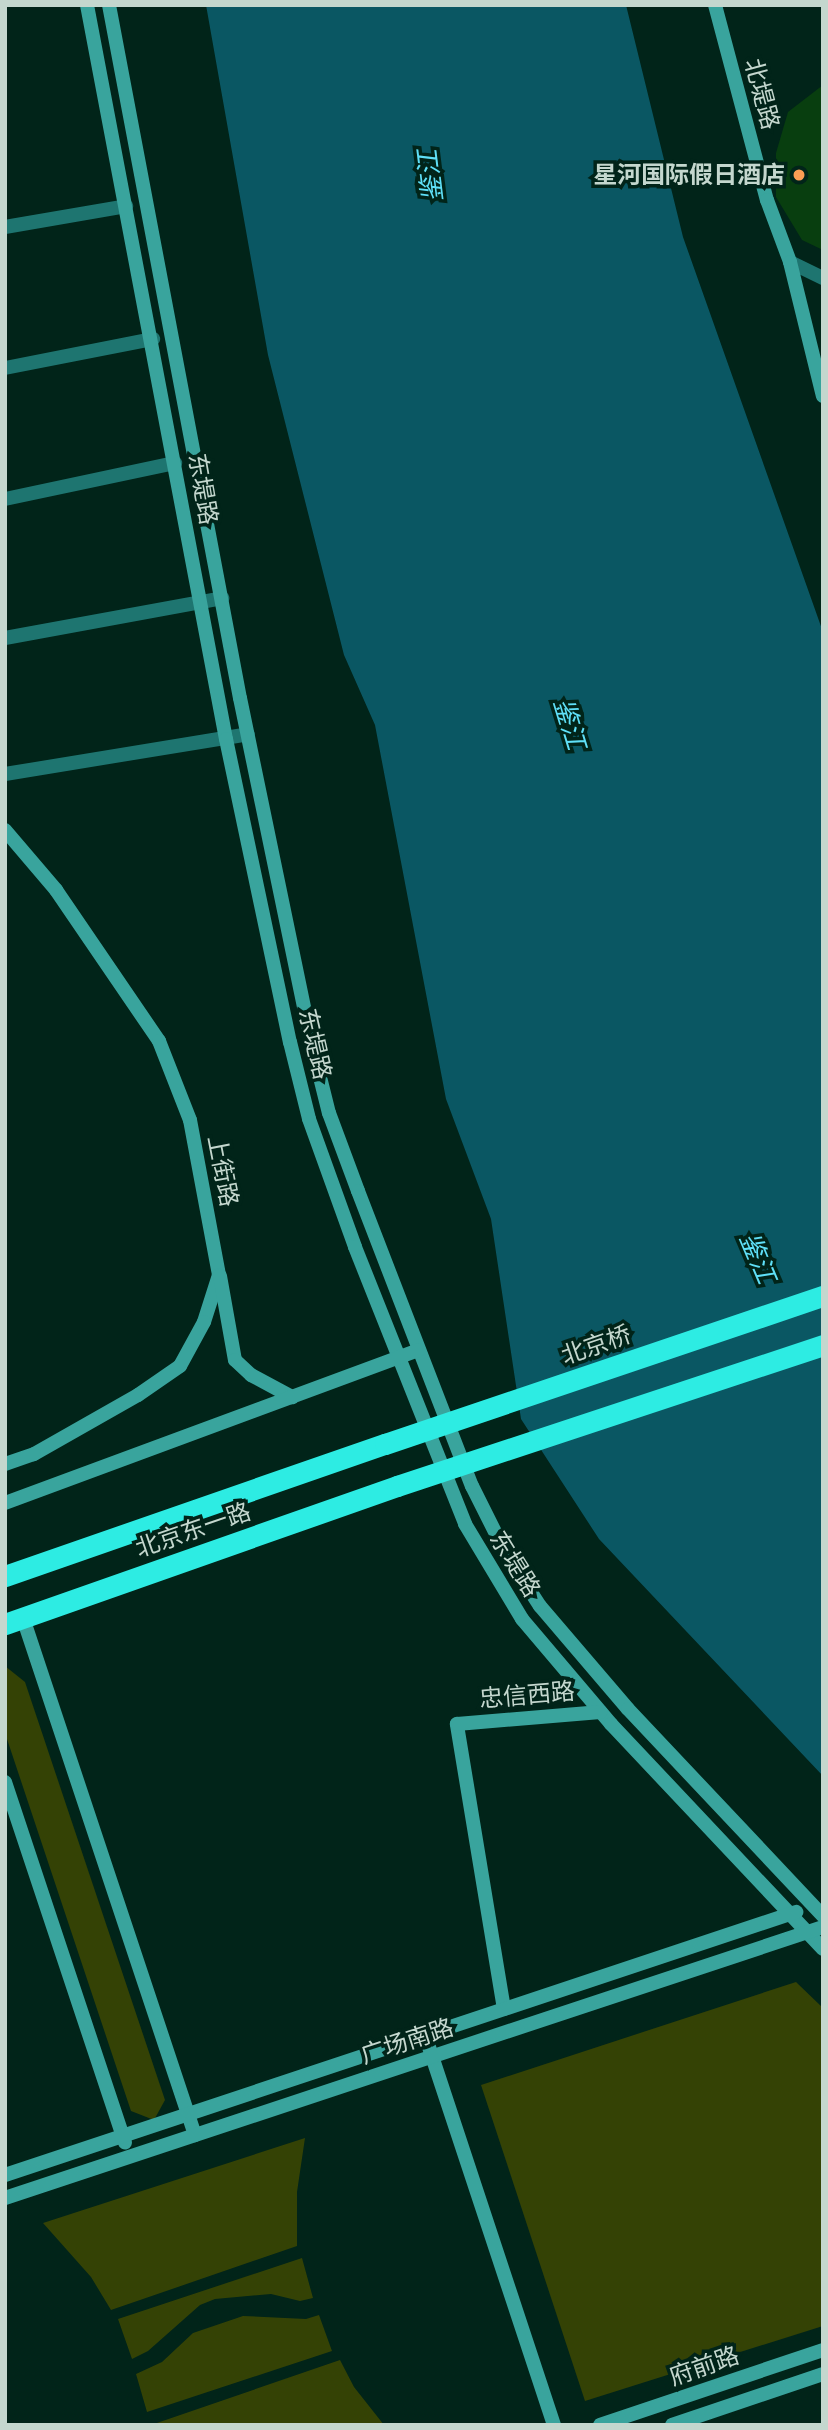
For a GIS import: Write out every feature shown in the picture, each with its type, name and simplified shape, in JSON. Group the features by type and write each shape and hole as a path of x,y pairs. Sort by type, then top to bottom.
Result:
{"highway":[{"name":"北京桥","path":"385,1444 823,1296"},
{"name":"北京东一路","path":"14,1621 397,1486 823,1345"},
{"name":"北京东一路","path":"7,1570 385,1444"}],"main road":[{"name":"东堤路","path":"88,5 226,739 309,1119 398,1358 452,1495 486,1564 522,1619 601,1712 823,1949"},
{"name":"东堤路","path":"109,5 248,734 329,1113 485,1514 540,1606 628,1709 818,1911"},
{"name":"北堤路","path":"715,5 767,200 790,262 823,396"},
{"name":"上街路","path":"5,830 56,890 159,1041 190,1120 219,1275 204,1322 180,1366 138,1395 34,1454 5,1464"},
{"path":"219,1275 235,1360 251,1375 292,1397"},
{"path":"5,1503 419,1350"},
{"path":"14,1621 195,2135"},
{"name":"忠信西路","path":"504,2009 457,1724 601,1712"},
{"path":"5,1782 130,2157"},
{"name":"广场南路","path":"5,2175 790,1914 818,1911"},
{"name":"广场南路","path":"5,2198 823,1927"},
{"path":"425,2035 554,2425"},
{"name":"府前路","path":"600,2425 823,2350"},
{"name":"府前路","path":"672,2425 823,2374"}],"street":[{"path":"5,227 126,206"},
{"path":"790,262 823,278"},
{"path":"5,368 153,340"},
{"path":"5,499 175,463"},
{"path":"5,638 222,598"},
{"path":"5,774 248,734"}],"green space":[{"path":"5,1666 25,1682 165,2100 154,2120 131,2111 5,1733"},
{"path":"796,1982 823,2008 823,2326 585,2401 481,2085"},
{"path":"305,2138 297,2192 297,2246 111,2310 91,2277 43,2223"},
{"path":"302,2258 313,2298 300,2301 271,2294 215,2299 200,2305 148,2351 132,2359 118,2319"},
{"path":"319,2315 332,2351 147,2412 136,2374 162,2362 193,2333 243,2316 306,2319"},
{"path":"340,2360 354,2387 384,2425 151,2425"}],"water":[{"name":"鉴江","path":"206,5 626,5 683,237 823,632 823,1776 599,1539 521,1419 491,1219 446,1099 375,725 344,655 268,355"}],"building":[{"name":"星河国际假日酒店","path":"823,85 823,250 802,240 776,197 776,153 788,112"}],"place":[{"name":"星河国际假日酒店","path":"799,175"}]}
